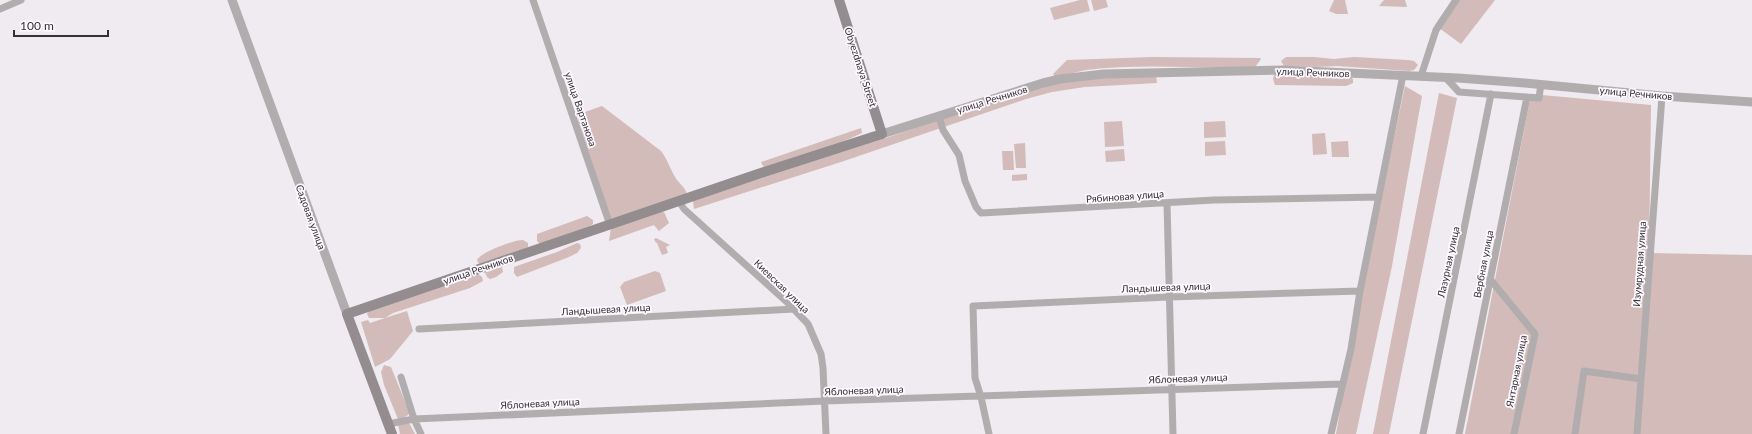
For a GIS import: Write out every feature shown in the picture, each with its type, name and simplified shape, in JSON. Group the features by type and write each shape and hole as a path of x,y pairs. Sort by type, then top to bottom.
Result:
{"main road":[{"name":"Obyezdnaya Street","path":"839,0 882,134"},
{"name":"улица Речников","path":"347,314 679,201 882,134"},
{"name":"Садовая улица","path":"347,314 392,434"}],"street":[{"path":"0,9 22,0"},
{"name":"Садовая улица","path":"232,0 347,314"},
{"name":"улица Вартанова","path":"533,0 610,225"},
{"path":"1421,76 1436,30 1456,0"},
{"name":"улица Речников","path":"882,134 1043,83 1077,76 1104,74 1282,70 1403,75 1541,84 1662,96 1752,102"},
{"path":"1331,434 1350,348 1403,75"},
{"path":"1446,78 1459,92 1539,98 1541,84"},
{"name":"Лазурная улица","path":"1423,434 1491,94"},
{"name":"Изумрудная улица","path":"1637,434 1662,96"},
{"name":"Вербная улица","path":"1459,434 1527,97"},
{"name":"Рябиновая улица","path":"939,116 942,130 959,154 965,181 976,207 981,213 1214,200 1379,197"},
{"name":"Киевская улица","path":"679,201 684,209 794,309 808,324 818,344 823,368 826,434"},
{"path":"1167,203 1173,434"},
{"name":"Янтарная улица","path":"1490,278 1535,334 1514,434"},
{"name":"Ландышевая улица","path":"981,397 975,378 973,306 1169,297 1360,291"},
{"name":"Ландышевая улица","path":"419,329 794,309"},
{"path":"1575,434 1584,370 1641,379"},
{"path":"401,377 414,419 421,434"},
{"name":"Яблоневая улица","path":"388,424 414,419 824,401 1342,384"},
{"path":"981,397 989,434"}],"shaded area":[{"path":"1080,0 1087,0 1090,11 1054,20 1050,8"},
{"path":"1091,0 1106,0 1108,7 1094,11"},
{"path":"1334,0 1345,0 1348,14 1336,14 1329,11"},
{"path":"1384,0 1405,0 1407,7 1379,6"},
{"path":"1452,0 1495,0 1461,44 1435,25"},
{"path":"1152,57 1261,59 1255,67 1128,67 1086,70 1055,77 1053,74 1067,60"},
{"path":"1286,57 1334,59 1354,57 1408,60 1414,61 1418,65 1414,70 1409,71 1337,66 1284,66 1281,61"},
{"path":"1156,75 1157,83 1085,87 1052,92 1026,99 841,162 694,209 693,201 895,135 1005,96 1042,86 1084,79"},
{"path":"1274,75 1351,75 1353,83 1346,86 1275,85 1273,79"},
{"path":"1405,86 1422,96 1392,266 1356,434 1336,434 1358,308"},
{"path":"1439,93 1457,98 1389,434 1373,434"},
{"path":"1531,94 1651,105 1649,253 1752,255 1752,434 1465,434"},
{"path":"602,106 661,151 675,177 688,196 611,221 578,120 582,113"},
{"path":"1122,121 1124,146 1105,147 1104,122"},
{"path":"1225,121 1226,137 1204,138 1204,122"},
{"path":"861,128 862,133 838,144 767,169 761,162"},
{"path":"1325,133 1327,154 1313,155 1312,134"},
{"path":"1225,141 1226,155 1205,156 1205,142"},
{"path":"1348,141 1349,157 1332,157 1331,142"},
{"path":"1025,143 1026,168 1016,168 1014,144"},
{"path":"1124,149 1125,161 1106,162 1105,151"},
{"path":"1002,151 1013,151 1014,170 1003,170"},
{"path":"1027,174 1027,180 1012,181 1012,175"},
{"path":"659,212 664,212 669,223 659,231 654,225 609,241 611,228"},
{"path":"587,216 593,220 593,224 590,226 540,244 537,241 537,234"},
{"path":"656,238 670,245 666,247 668,253 662,255 654,239"},
{"path":"523,240 528,243 528,247 525,249 479,264 477,260 491,250 506,244"},
{"path":"577,243 580,244 581,248 577,253 569,257 517,277 514,273 514,267 557,252"},
{"path":"500,265 503,272 490,279 487,277 485,272"},
{"path":"655,271 660,273 666,291 627,305 620,287 624,282"},
{"path":"472,275 479,275 482,277 483,281 470,288 393,313 385,318 369,318 367,314 369,311"},
{"path":"407,311 413,331 390,359 375,367 361,322 368,320 370,323"},
{"path":"384,365 391,367 406,404 409,414 404,418 398,419 384,385 381,372"},
{"path":"409,423 415,434 400,434 398,424"}]}
